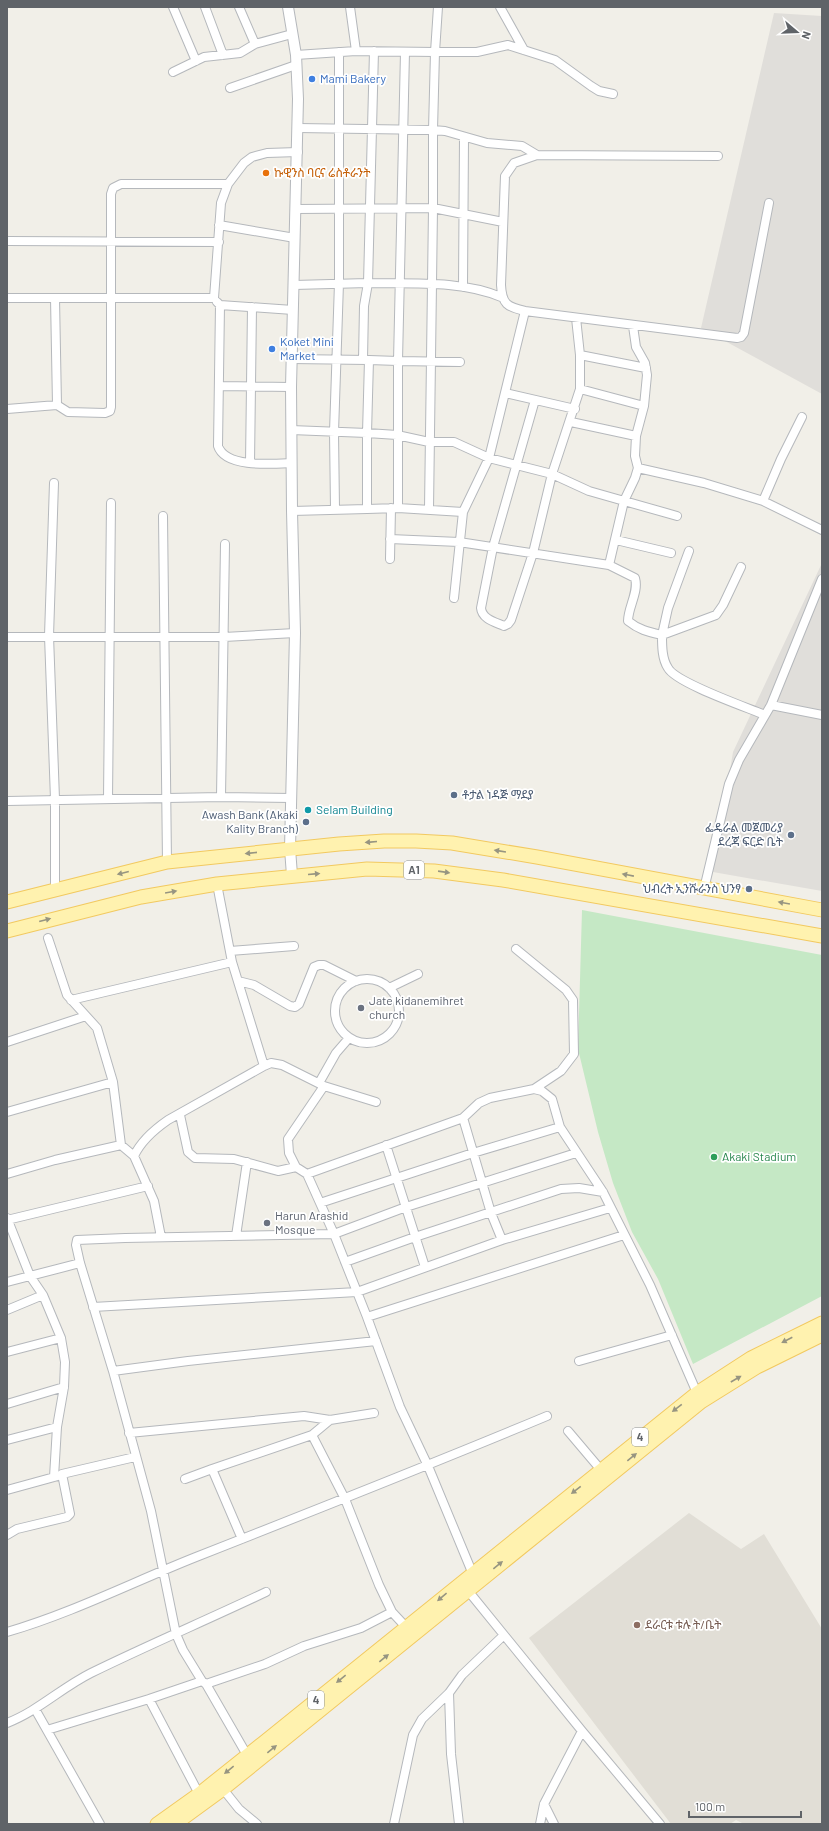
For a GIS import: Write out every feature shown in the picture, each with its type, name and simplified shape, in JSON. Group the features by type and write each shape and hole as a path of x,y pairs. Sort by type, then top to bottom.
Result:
{"main road":[{"path":"7,902 167,862 384,841 452,843 537,857 822,910"},
{"name":"A1","path":"7,931 141,897 217,884 292,875 367,869 434,870 503,880 822,936"},
{"path":"175,1824 223,1789 464,1586 701,1402 821,1329"},
{"name":"4","path":"156,1824 199,1794 406,1627 464,1586 472,1572 697,1393 751,1358 821,1329"}],"street":[{"path":"173,7 196,61"},
{"path":"205,7 223,55"},
{"path":"239,7 255,44"},
{"path":"288,7 296,60 298,128 296,238 291,359 291,463 295,633 290,849 292,875"},
{"path":"350,7 356,51"},
{"path":"429,509 430,362 433,285 433,130 438,7"},
{"path":"500,7 524,50"},
{"path":"173,72 209,56 240,53 255,44 292,34"},
{"path":"230,88 296,60 339,52 477,52 508,45 555,60 599,91 613,94"},
{"path":"367,509 366,360 364,306 368,282 374,51"},
{"path":"335,510 334,432 339,283 339,52"},
{"path":"390,559 397,435 405,52"},
{"path":"298,128 445,131 464,138 488,143 522,146 537,155"},
{"path":"463,287 465,214 464,138"},
{"path":"291,463 250,463 230,459 220,452 218,446 220,306 214,298 220,203 228,184 244,163 252,158 267,153 298,152"},
{"path":"501,297 505,176 514,163 537,155 718,156"},
{"path":"7,409 57,405 68,412 105,413 110,411 112,297 111,194 116,185 228,184"},
{"path":"294,285 368,282 463,287 486,291 501,297 506,304 512,308 525,311 633,326 737,338 741,337 744,333 768,203"},
{"path":"296,209 433,208 503,222"},
{"path":"219,225 296,238"},
{"path":"7,242 218,242"},
{"path":"7,298 214,298"},
{"path":"55,298 57,405"},
{"path":"220,306 293,310"},
{"path":"250,463 252,307"},
{"path":"454,598 462,512 489,458 525,311"},
{"path":"535,400 493,547 481,613 485,617 504,626 508,624 510,620 533,553 552,474 571,422 580,389 580,355 576,318"},
{"path":"609,565 624,501 638,468 635,456 636,436 644,406 646,368 636,347 633,326"},
{"path":"580,355 646,368"},
{"path":"291,359 337,358 460,362"},
{"path":"219,386 291,387"},
{"path":"580,389 644,406"},
{"path":"505,393 575,409"},
{"path":"763,502 781,459 802,417"},
{"path":"571,422 636,436"},
{"path":"291,430 397,435 429,442 454,442 489,458 552,474 589,490 677,516"},
{"path":"638,468 704,483 763,502 822,530"},
{"path":"54,483 50,636 55,889"},
{"path":"108,799 110,503"},
{"path":"292,511 394,508 462,512"},
{"path":"163,516 166,636 167,862"},
{"path":"390,539 459,542 609,565 634,578 636,584 628,614 628,622 643,631 662,635 716,614 723,606 740,567"},
{"path":"616,540 671,553"},
{"path":"221,797 225,544"},
{"path":"689,551 668,608 662,635 663,657 667,667 671,673 678,678 766,715"},
{"path":"704,889 729,784 739,760 771,705 822,579"},
{"path":"7,637 224,637 295,633"},
{"path":"771,705 822,715"},
{"path":"7,801 221,797 292,798"},
{"path":"217,884 232,962 264,1066"},
{"path":"48,938 64,988 71,1000 97,1028 113,1082 121,1145 134,1156 148,1186 154,1201 161,1237"},
{"path":"230,951 294,946"},
{"path":"307,1174 463,1118 479,1103 490,1098 534,1089 561,1071 574,1054 573,1000 566,990 516,949"},
{"path":"71,1000 232,962"},
{"path":"238,981 254,985 290,1006 295,1007 298,1004 314,967 324,965 356,981"},
{"path":"389,988 418,974"},
{"path":"374,980 389,988 396,998 399,1009 397,1021 392,1031 383,1039 372,1043 360,1042 349,1038 338,1024 335,1007 339,996 346,987 356,981 374,980"},
{"path":"7,1042 86,1016"},
{"path":"349,1038 336,1053 321,1085 288,1139 289,1153 296,1167 307,1174 334,1234 367,1317 400,1407 428,1466 472,1572"},
{"path":"134,1156 143,1142 160,1126 271,1063 282,1065 321,1085 376,1102"},
{"path":"7,1112 113,1082"},
{"path":"534,1089 542,1091 552,1099 560,1127 603,1192 650,1284 697,1393"},
{"path":"180,1115 190,1156 195,1158 234,1159 271,1171 284,1171 296,1167"},
{"path":"463,1118 491,1213 502,1240"},
{"path":"320,1203 473,1152 560,1127"},
{"path":"7,1174 55,1160 121,1145"},
{"path":"386,1146 425,1268"},
{"path":"247,1755 204,1682 183,1650 176,1634 151,1511 135,1457 113,1371 80,1263 76,1245 77,1240 334,1234 482,1181 576,1153"},
{"path":"236,1236 247,1162"},
{"path":"54,1477 57,1427 64,1387 65,1362 62,1338 43,1295 30,1276 7,1219 148,1186"},
{"path":"345,1262 415,1237 561,1189 580,1188 603,1192"},
{"path":"93,1307 357,1292 502,1240 610,1208"},
{"path":"367,1317 624,1235"},
{"path":"7,1282 80,1263"},
{"path":"7,1310 43,1295"},
{"path":"579,1361 672,1335"},
{"path":"7,1352 62,1338"},
{"path":"113,1371 188,1361 376,1341"},
{"path":"7,1404 64,1387"},
{"path":"129,1433 304,1416 330,1420 374,1413"},
{"path":"7,1632 45,1621 163,1570 428,1466 547,1416"},
{"path":"185,1479 312,1435 330,1420"},
{"path":"7,1440 57,1427"},
{"path":"568,1432 601,1470"},
{"path":"312,1435 345,1499 379,1585 392,1612 406,1627"},
{"path":"7,1490 62,1474 135,1457"},
{"path":"212,1469 242,1539"},
{"path":"7,1535 17,1530 67,1517 70,1514 62,1474"},
{"path":"464,1586 660,1824"},
{"path":"7,1723 35,1709 58,1692 90,1674 266,1592"},
{"path":"47,1730 265,1664 304,1646 361,1628 392,1612"},
{"path":"394,1824 413,1735 422,1719 449,1693 462,1675 504,1635"},
{"path":"449,1693 451,1754 459,1824"},
{"path":"149,1699 199,1794"},
{"path":"35,1709 100,1824"},
{"path":"540,1824 544,1804 582,1731"},
{"path":"223,1789 246,1820 257,1824"},
{"path":"544,1804 554,1824"}],"shaded area":[{"path":"774,13 822,16 822,394 701,328"},
{"path":"822,563 822,891 713,872 733,752"},
{"path":"689,1513 741,1549 764,1534 822,1629 822,1824 744,1824 736,1820 730,1824 671,1824 529,1638"}],"green space":[{"name":"Akaki Stadium","path":"582,910 822,955 822,1296 693,1364 658,1279 632,1232 613,1183 598,1132 578,1049"}],"place":[{"name":"Mami Bakery","path":"312,79"},
{"name":"ኩዊንስ ባርና ሬስቶራንት","path":"266,173"},
{"name":"Koket Mini Market","path":"272,349"},
{"name":"ቶታል ነዳጅ ማደያ","path":"454,795"},
{"name":"Selam Building","path":"308,810"},
{"name":"Awash Bank (Akaki Kality Branch)","path":"306,822"},
{"name":"ፌዴራል መጀመሪያ ደረጃ ፍርድ ቤት","path":"791,835"},
{"name":"ህብረት ኢንሹራንስ ህንፃ","path":"749,889"},
{"name":"Jate kidanemihret church","path":"361,1008"},
{"name":"Akaki Stadium","path":"714,1157"},
{"name":"Harun Arashid Mosque","path":"267,1223"},
{"name":"ደራርቱ ቱሉ ት/ቤት","path":"637,1625"}]}
